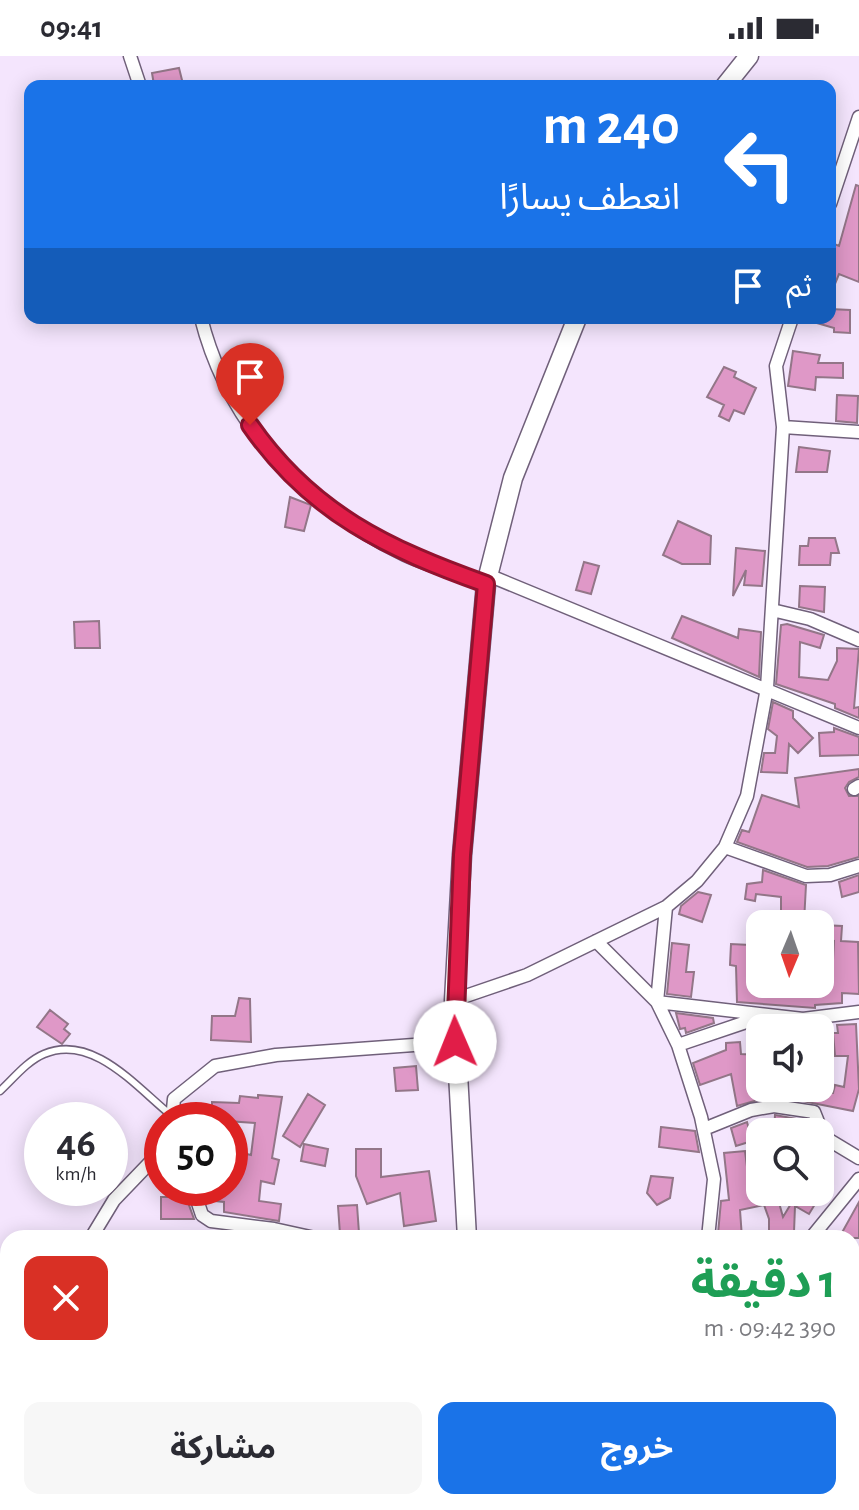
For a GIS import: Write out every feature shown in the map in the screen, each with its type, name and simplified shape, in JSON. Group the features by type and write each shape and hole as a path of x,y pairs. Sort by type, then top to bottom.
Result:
{"main road":[{"path":"730,80 749,56"},
{"path":"467,1230 454,1000 462,855 487,579 513,478 575,324"}],"street":[{"path":"130,56 138,80"},
{"path":"836,186 859,117"},
{"path":"203,324 211,357 234,401 267,449 300,486 360,530 407,555 487,579 727,676 767,688 859,728"},
{"path":"454,1000 527,975 666,907 697,881 725,847 747,796 767,688 783,427 776,366 790,324"},
{"path":"783,427 859,432"},
{"path":"772,610 810,619 859,640"},
{"path":"725,847 806,876 830,875 859,866"},
{"path":"657,1002 666,907"},
{"path":"596,941 657,1002 678,1045 704,1129 714,1179 709,1230"},
{"path":"657,1002 759,1014"},
{"path":"834,1015 859,1012"},
{"path":"678,1045 746,1022"},
{"path":"174,1102 215,1066 276,1055 455,1042"},
{"path":"704,1129 751,1110 774,1106 814,1112 824,1137 859,1158"},
{"path":"96,1230 114,1200 144,1169"},
{"path":"818,1230 859,1179"},
{"path":"199,1206 202,1215 211,1221 279,1230"}],"lane":[{"path":"0,1091 43,1054 83,1049 100,1058 153,1102"}],"building":[{"path":"179,68 182,80 153,80 152,73"},
{"path":"856,185 859,186 859,282 839,274 836,281 836,245 839,246"},
{"path":"836,309 850,310 850,333 834,332 834,328 820,324 836,324"},
{"path":"793,351 820,355 818,363 843,363 843,378 816,377 815,390 788,386"},
{"path":"724,367 736,372 734,377 756,388 744,414 734,410 729,421 719,416 724,405 707,397"},
{"path":"837,395 858,396 857,423 836,421"},
{"path":"799,447 830,451 827,472 796,472"},
{"path":"290,497 311,505 304,531 285,527"},
{"path":"678,521 711,536 710,564 682,564 663,555"},
{"path":"809,538 835,538 839,553 831,553 830,565 799,565 800,546 808,546"},
{"path":"736,548 765,551 762,586 744,585 746,570 733,596"},
{"path":"584,562 599,566 591,594 576,590"},
{"path":"800,586 825,587 824,612 799,607"},
{"path":"682,616 738,638 739,629 761,632 759,677 672,638"},
{"path":"99,621 100,648 75,648 74,622"},
{"path":"781,625 824,635 820,648 800,642 799,677 828,680 837,661 837,648 859,649 854,708 859,707 859,718 835,708 835,704 776,684"},
{"path":"773,702 793,711 793,718 813,738 798,753 789,744 787,773 761,772 764,753 775,753 777,736 768,729"},
{"path":"834,728 859,737 859,755 820,756 819,733 834,732"},
{"path":"859,769 859,777 845,788 849,796 859,796 859,857 828,866 807,867 737,842 742,830 749,832 762,795 799,807 795,778"},
{"path":"763,870 806,885 805,910 781,910 781,897 756,894 755,901 745,899 747,884 762,882"},
{"path":"859,875 859,892 842,897 839,882"},
{"path":"698,892 711,895 702,922 679,914 681,906"},
{"path":"834,926 842,926 841,941 858,942 859,994 842,993 842,1003 815,1005 815,1008 737,1002 736,966 730,965 731,944 746,945 746,998 834,998"},
{"path":"672,943 689,945 686,972 694,972 691,997 667,994"},
{"path":"239,998 250,999 251,1042 211,1040 212,1016 235,1016"},
{"path":"50,1010 68,1024 64,1029 70,1034 62,1044 37,1027"},
{"path":"676,1013 713,1018 714,1023 686,1033 685,1028 680,1029"},
{"path":"856,1024 859,1089 853,1111 807,1102 834,1102 835,1085 844,1087 848,1056 835,1056 834,1033 838,1033 837,1025"},
{"path":"740,1042 741,1054 746,1054 746,1102 751,1102 737,1106 731,1074 700,1085 693,1063 726,1050 726,1043"},
{"path":"416,1066 418,1090 396,1091 394,1068"},
{"path":"308,1094 325,1105 300,1147 283,1136"},
{"path":"258,1095 282,1097 272,1158 279,1160 274,1184 261,1181 259,1201 281,1204 279,1221 224,1212 224,1206 248,1206 248,1154 251,1155 255,1123 248,1123 248,1102 239,1102 240,1096 258,1098"},
{"path":"746,1122 746,1143 736,1146 731,1128"},
{"path":"661,1127 695,1131 699,1152 659,1147"},
{"path":"304,1144 328,1149 325,1166 301,1161"},
{"path":"356,1149 381,1149 381,1177 429,1171 436,1221 404,1226 400,1193 367,1204 356,1176"},
{"path":"745,1151 746,1206 759,1206 740,1210 741,1230 718,1230 721,1201 729,1200 724,1153"},
{"path":"651,1176 673,1178 670,1198 657,1205 647,1193"},
{"path":"859,1202 859,1230 843,1230"},
{"path":"357,1205 359,1230 340,1230 338,1206"},
{"path":"161,1206 189,1206 194,1219 161,1219"},
{"path":"764,1206 780,1206 783,1217 790,1206 795,1206 794,1230 769,1230"},
{"path":"795,1206 814,1206 809,1214"}],"route":[{"path":"250,425 300,486 360,530 407,555 486,584 462,855 454,1000 455,1042"}]}
